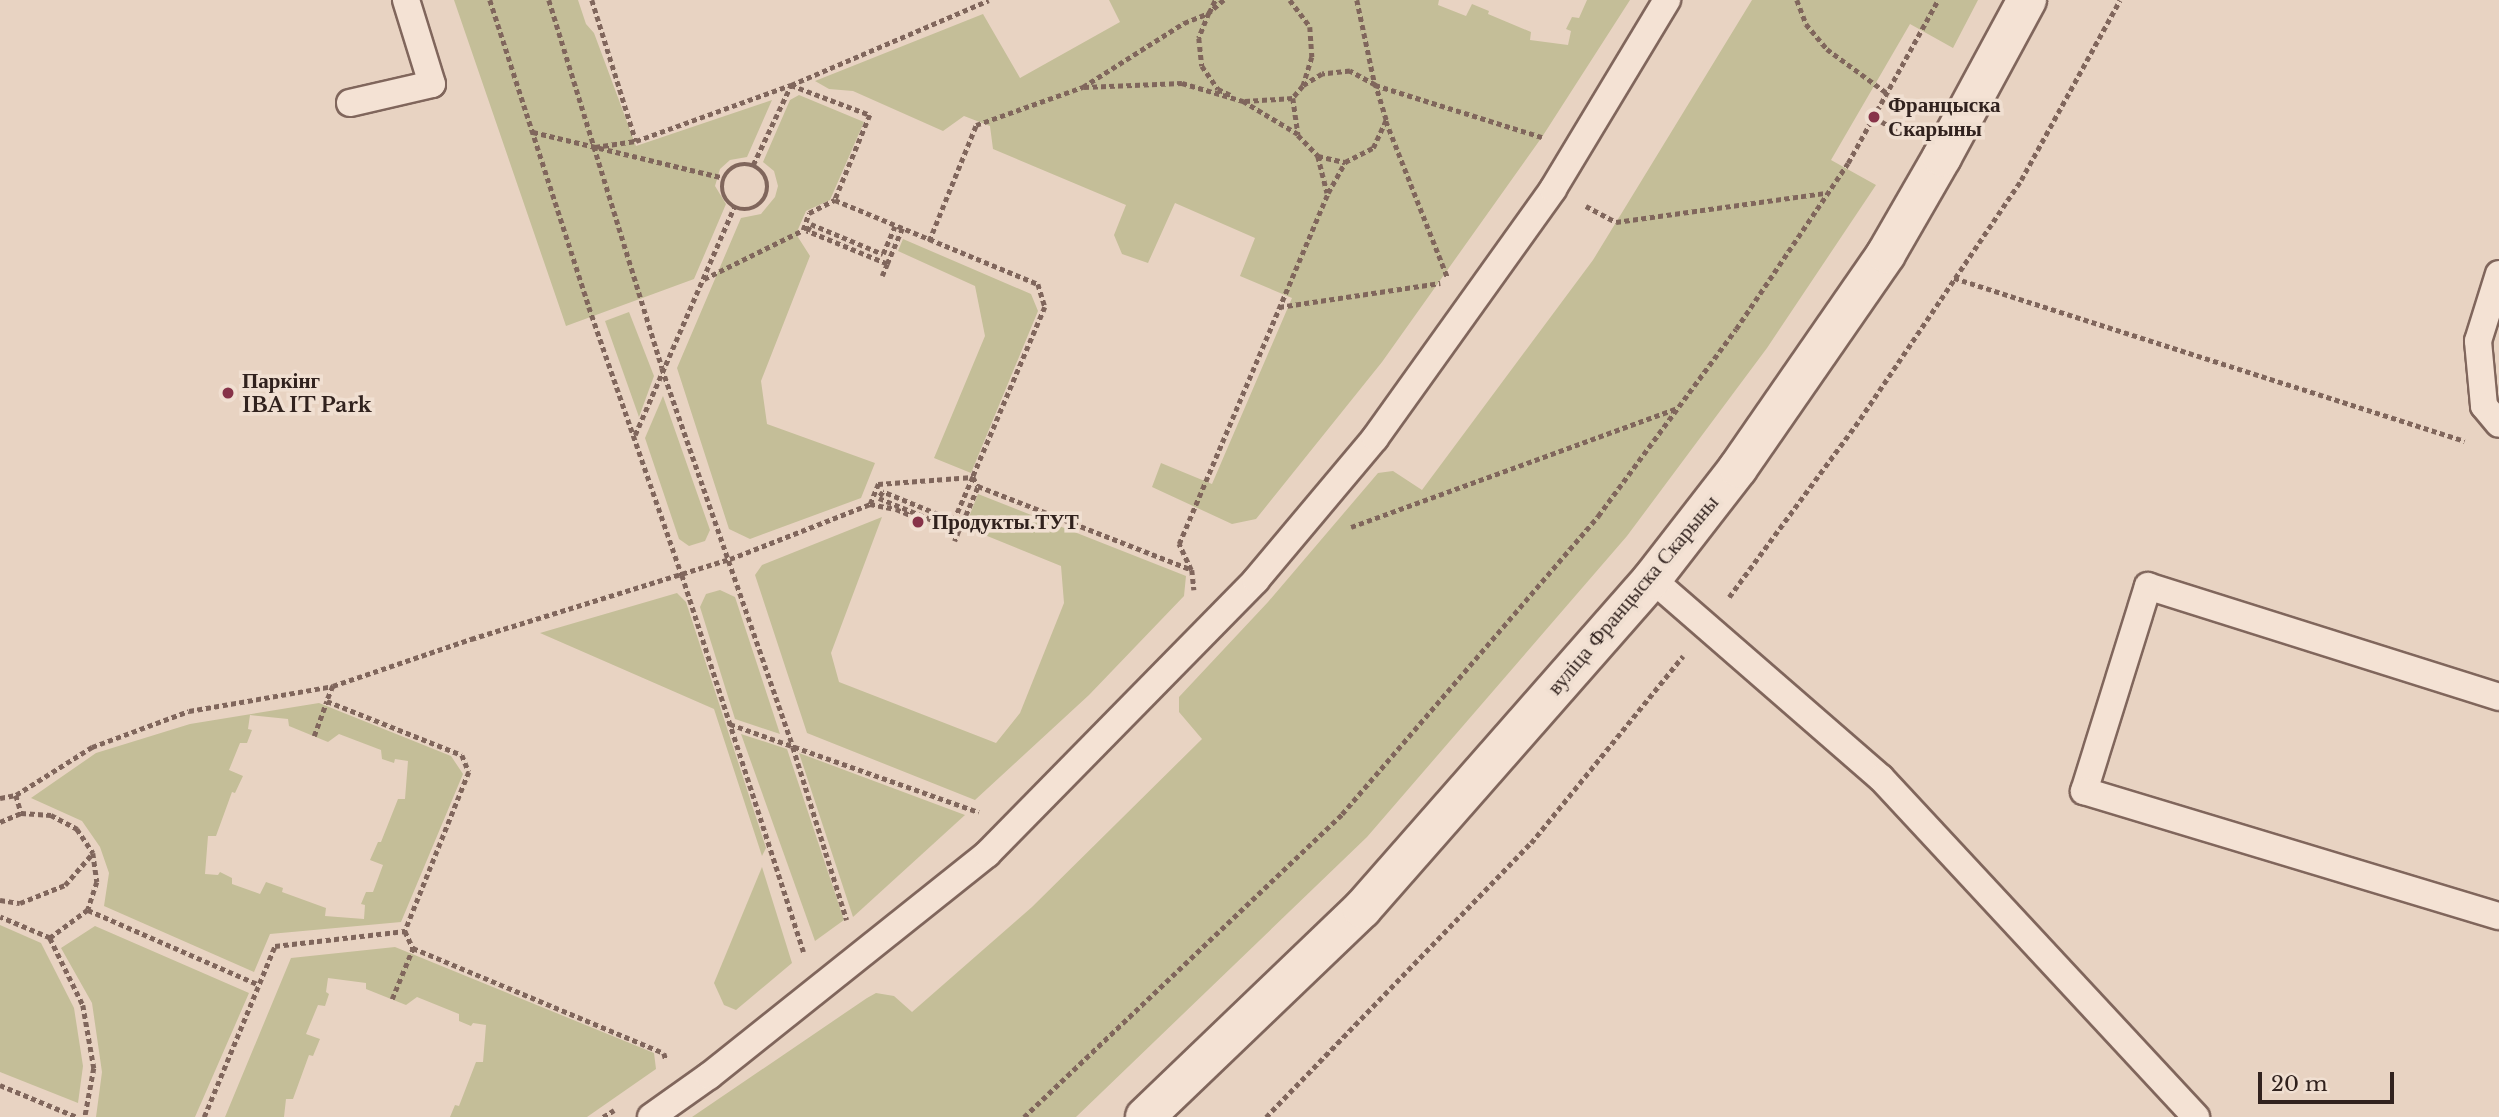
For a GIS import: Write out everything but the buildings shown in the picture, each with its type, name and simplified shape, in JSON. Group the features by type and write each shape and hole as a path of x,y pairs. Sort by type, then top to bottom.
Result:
{"main road":[{"name":"вуліца Францыска Скарыны","path":"1145,1117 1362,909 1652,579 1738,468 1886,254 2027,0"}],"lane":[{"path":"350,103 432,84 406,0"},
{"path":"652,1117 709,1076 987,855 1256,580 1375,438 1553,189 1667,0"},
{"path":"2499,274 2478,341 2484,406 2499,424"},
{"path":"1652,579 1881,778 2196,1117"},
{"path":"2499,697 2148,586 2084,791 2499,916"}],"path":[{"path":"489,0 589,307 682,575 807,962"},
{"path":"549,0 662,368 730,559 850,927"},
{"path":"592,0 636,141"},
{"path":"595,147 636,141 791,85 989,0"},
{"path":"1215,0 1199,38 1202,65 1218,89 1298,135 1318,156 1328,193"},
{"path":"929,241 976,125 1083,87 1185,23 1209,13 1224,0"},
{"path":"1290,0 1310,27 1312,57 1303,86"},
{"path":"1357,0 1375,85 1386,120 1449,282"},
{"path":"1797,0 1806,24 1827,50 1887,93"},
{"path":"1024,1117 1342,814 1598,516 1736,330 1827,193 1887,93 1937,0"},
{"path":"1266,1117 1531,843 1707,626 1860,419 2021,180 2120,0"},
{"path":"1083,87 1182,83 1243,101 1293,98 1303,86 1322,74 1350,71 1375,85 1551,140"},
{"path":"753,164 791,85"},
{"path":"703,279 803,230 809,213 835,200 870,115 791,85"},
{"path":"1293,98 1298,135"},
{"path":"1196,601 1192,570 1179,544 1328,193 1345,162 1373,148 1386,120"},
{"path":"532,131 724,178"},
{"path":"1318,156 1345,162"},
{"path":"753,164 765,174 769,189 763,202 749,209 734,207 726,199 724,178 735,165 753,164"},
{"path":"1616,222 1827,193"},
{"path":"835,200 1038,284 1045,307 954,521 883,492 879,499 919,519"},
{"path":"635,435 734,207"},
{"path":"887,264 807,231 811,224 883,254 895,226"},
{"path":"882,276 902,228"},
{"path":"1442,292 1457,271"},
{"path":"1954,278 2472,444"},
{"path":"1279,307 1449,282"},
{"path":"1349,527 1678,408"},
{"path":"973,477 978,486 1192,570"},
{"path":"870,504 878,484 973,477"},
{"path":"956,541 978,486"},
{"path":"0,798 16,795 92,747 189,711 332,686 471,639 730,559 870,504 897,509 959,531"},
{"path":"314,736 332,686"},
{"path":"327,701 462,755 469,772 405,931 413,948 664,1052 670,1071"},
{"path":"730,724 983,813 973,822"},
{"path":"16,795 21,813"},
{"path":"0,822 21,813 51,815 76,829 93,853 97,882 88,910 50,938"},
{"path":"0,900 20,903 65,885 93,853"},
{"path":"88,910 258,984"},
{"path":"0,917 50,938 83,1005 94,1068 85,1117"},
{"path":"204,1117 275,946 405,931"},
{"path":"392,999 413,948"},
{"path":"0,1085 76,1117"},
{"path":"603,1117 625,1102"}],"shaded area":[{"path":"454,0 578,0 586,24 594,33 636,146 772,100 747,157 730,160 720,169 715,186 726,204 694,279 566,326"},
{"path":"1109,0 1439,0 1438,5 1466,16 1472,4 1489,11 1488,14 1531,32 1530,40 1568,45 1571,31 1566,29 1572,17 1579,18 1587,0 1630,0 1542,137 1382,362 1256,519 1232,524 1152,487 1161,463 1212,484 1292,298 1240,276 1255,238 1175,203 1148,263 1122,254 1114,235 1126,205 993,149 990,126 964,116 943,131 853,91 829,89 815,81 983,14 1020,78 1120,22"},
{"path":"1752,0 1978,0 1953,48 1910,24 1831,160 1876,185 1767,348 1627,536 1367,837 1076,1117 692,1117 876,993 894,996 912,1012 1032,907 1202,739 1179,712 1179,697 1268,602 1378,473 1393,471 1422,490 1593,260"},
{"path":"799,95 864,122 830,200 806,211 796,234 810,256 761,381 767,424 875,463 861,498 750,539 729,529 677,368 741,218 761,214 775,197 778,186 774,171 763,162 790,100"},
{"path":"903,239 1031,294 1038,311 971,473 934,458 985,336 975,286 898,251"},
{"path":"629,312 654,376 639,417 605,321"},
{"path":"663,396 710,530 705,541 689,546 679,539 645,438"},
{"path":"978,494 1186,576 1184,596 1089,695 975,800 807,733 755,575 762,565 882,517 831,653 839,682 996,743 1020,713 1064,603 1061,566 965,527"},
{"path":"720,590 735,597 780,734 735,719 700,607 706,594"},
{"path":"677,593 686,602 766,848 762,856 714,709 540,633"},
{"path":"319,703 451,756 463,774 401,922 270,934 254,972 104,906 109,873 100,847 82,821 31,798 96,753 190,724","holes":["250,715 288,719 289,726 328,742 339,734 381,750 382,759 394,763 395,759 408,761 405,799 398,799 381,842 378,842 370,860 383,865 373,892 366,892 361,904 365,905 364,919 325,916 326,908 282,892 283,888 266,882 260,894 232,884 232,878 220,872 218,875 205,874 208,836 216,836 232,792 235,793 243,776 229,770 240,743 247,743 252,730 248,729"]},
{"path":"741,734 787,749 844,920 815,941"},
{"path":"799,753 965,815 853,917"},
{"path":"762,867 792,963 736,1010 724,1005 714,983"},
{"path":"0,925 41,943 74,1008 83,1066 78,1103 0,1072"},
{"path":"95,926 249,993 195,1117 96,1117 102,1072 92,1003 61,948"},
{"path":"395,947 654,1053 656,1069 587,1117 450,1117 455,1105 459,1106 476,1062 483,1062 486,1025 473,1023 471,1026 459,1021 459,1014 417,997 406,1005 366,989 366,983 328,978 326,992 329,994 325,1006 318,1005 306,1034 320,1039 313,1056 309,1055 293,1099 286,1099 284,1117 225,1117 291,958"}],"place":[{"name":"Францыска Скарыны","path":"1874,117"},
{"name":"Паркінг IBA IT Park","path":"228,393"},
{"name":"Продукты.ТУТ","path":"918,522"}]}
